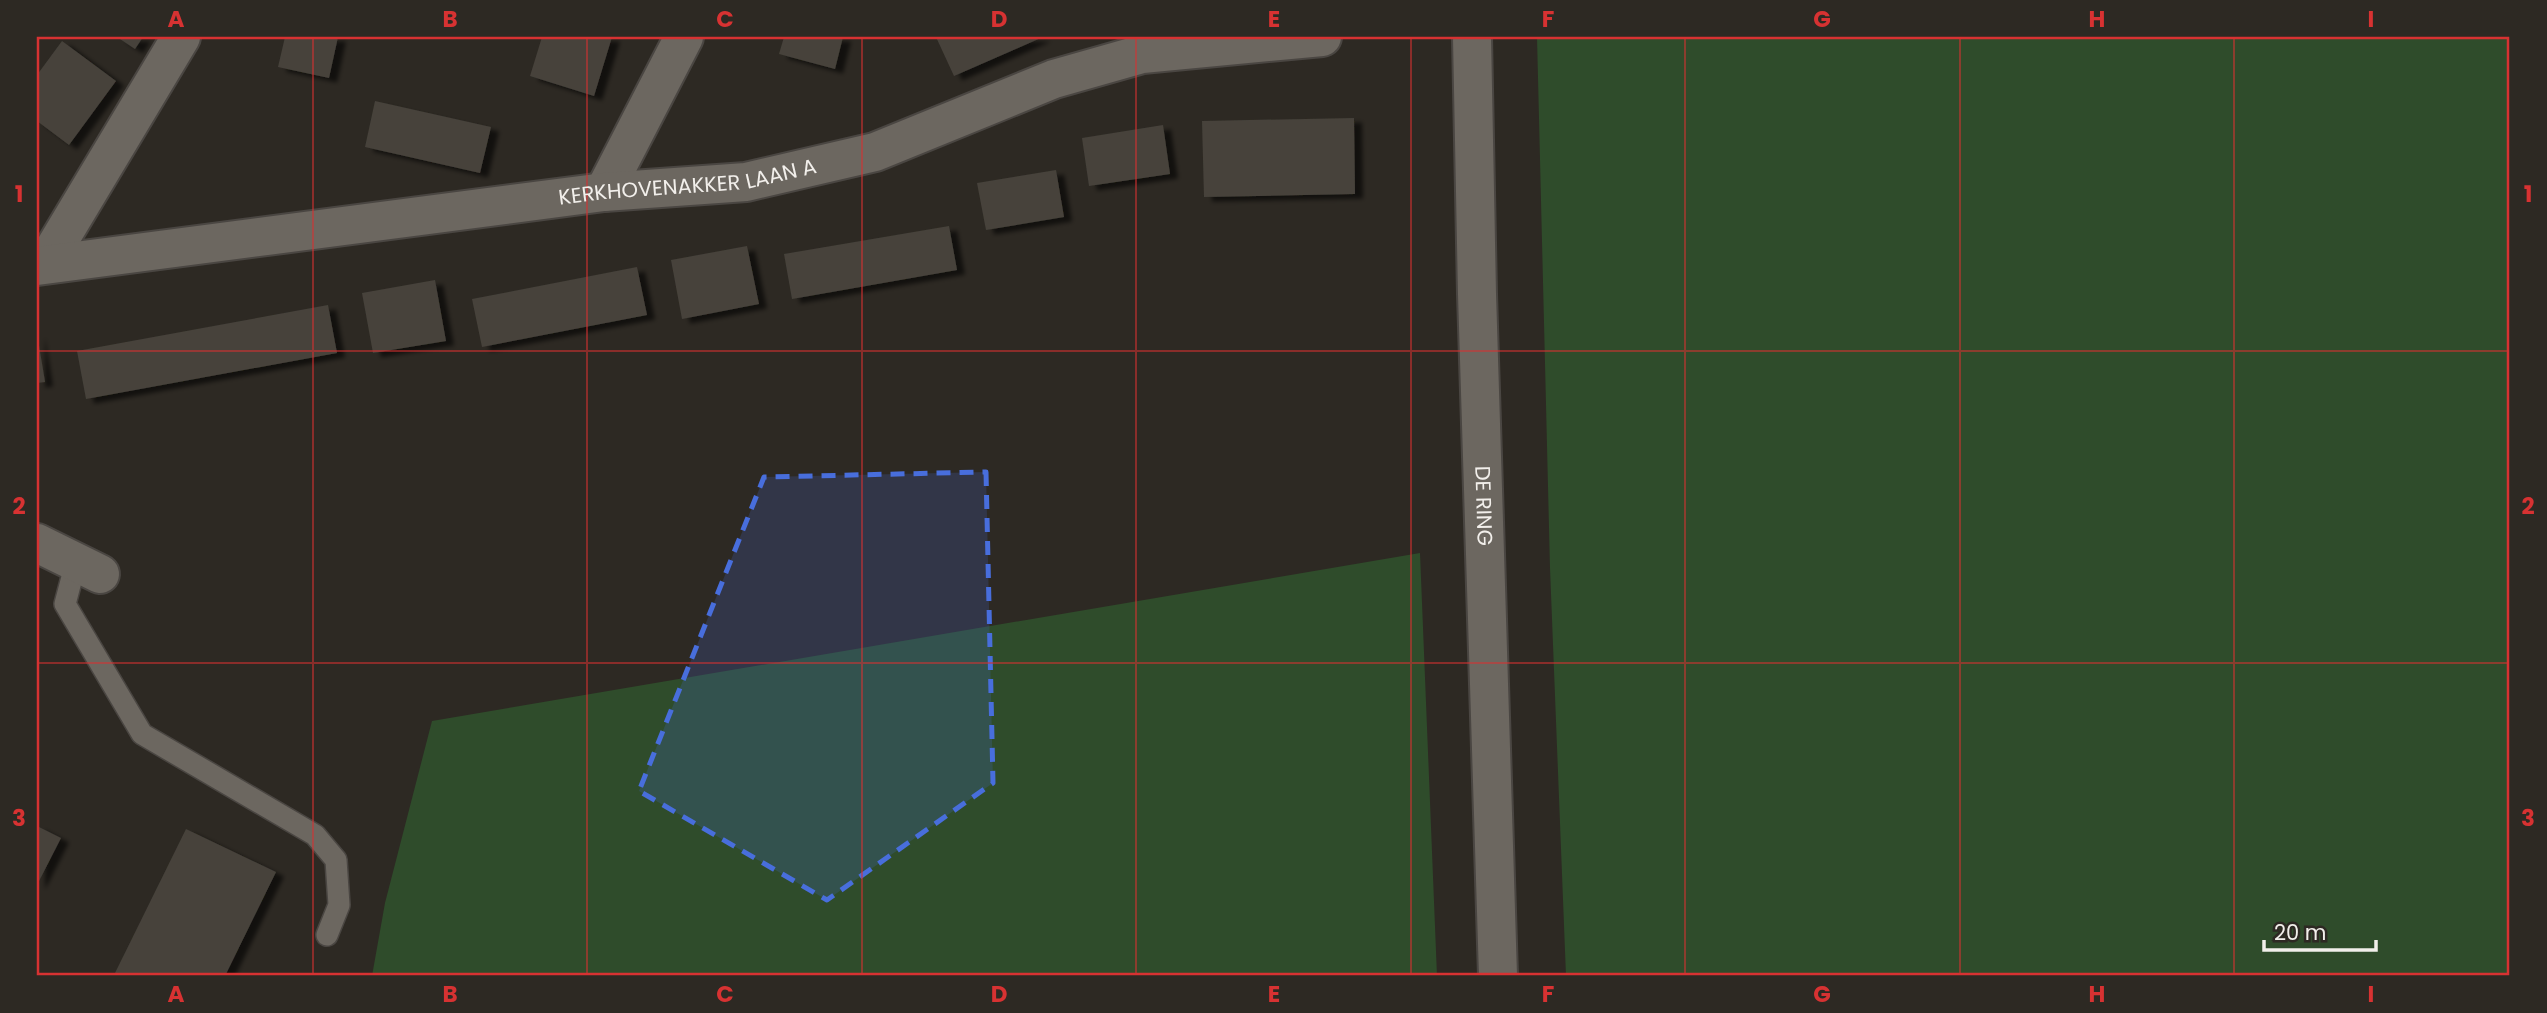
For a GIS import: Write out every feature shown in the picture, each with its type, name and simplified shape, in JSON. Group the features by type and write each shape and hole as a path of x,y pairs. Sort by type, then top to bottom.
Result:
{"street":[{"path":"41,265 181,37"},
{"path":"604,192 684,37"},
{"name":"KERKHOVENAKKER LAAN A","path":"41,265 604,192 746,181 875,152 1054,79 1142,54 1322,37"},
{"name":"DE RING","path":"1472,37 1477,322 1498,976"},
{"path":"37,543 88,568"}],"lane":[{"path":"88,568 65,604 142,734 315,835 336,860 339,905 327,935"}],"highlighted area":[{"path":"986,472 993,783 827,900 639,791 764,477"}],"green space":[{"path":"1537,37 2510,37 2510,976 1566,976 1550,568"},
{"path":"1420,553 1437,976 372,976 385,903 432,721"}],"building":[{"path":"117,37 143,37 135,49"},
{"path":"285,37 338,37 329,78 278,67"},
{"path":"542,37 612,37 594,96 530,76"},
{"path":"784,37 843,37 835,69 779,54"},
{"path":"936,37 1043,37 954,76"},
{"path":"62,41 116,81 69,145 37,121 37,75"},
{"path":"375,101 491,127 480,173 365,147"},
{"path":"1354,118 1355,194 1204,197 1202,121"},
{"path":"1163,125 1170,174 1089,186 1082,138"},
{"path":"1056,170 1064,217 986,230 977,183"},
{"path":"949,226 957,270 792,299 784,254"},
{"path":"747,246 759,304 682,319 671,260"},
{"path":"637,267 647,315 482,347 472,299"},
{"path":"435,280 446,341 373,353 362,293"},
{"path":"328,305 337,353 86,399 77,351"},
{"path":"37,333 45,382 37,383"},
{"path":"37,826 61,838 37,885"},
{"path":"186,829 276,872 225,976 121,976 115,973"}]}
